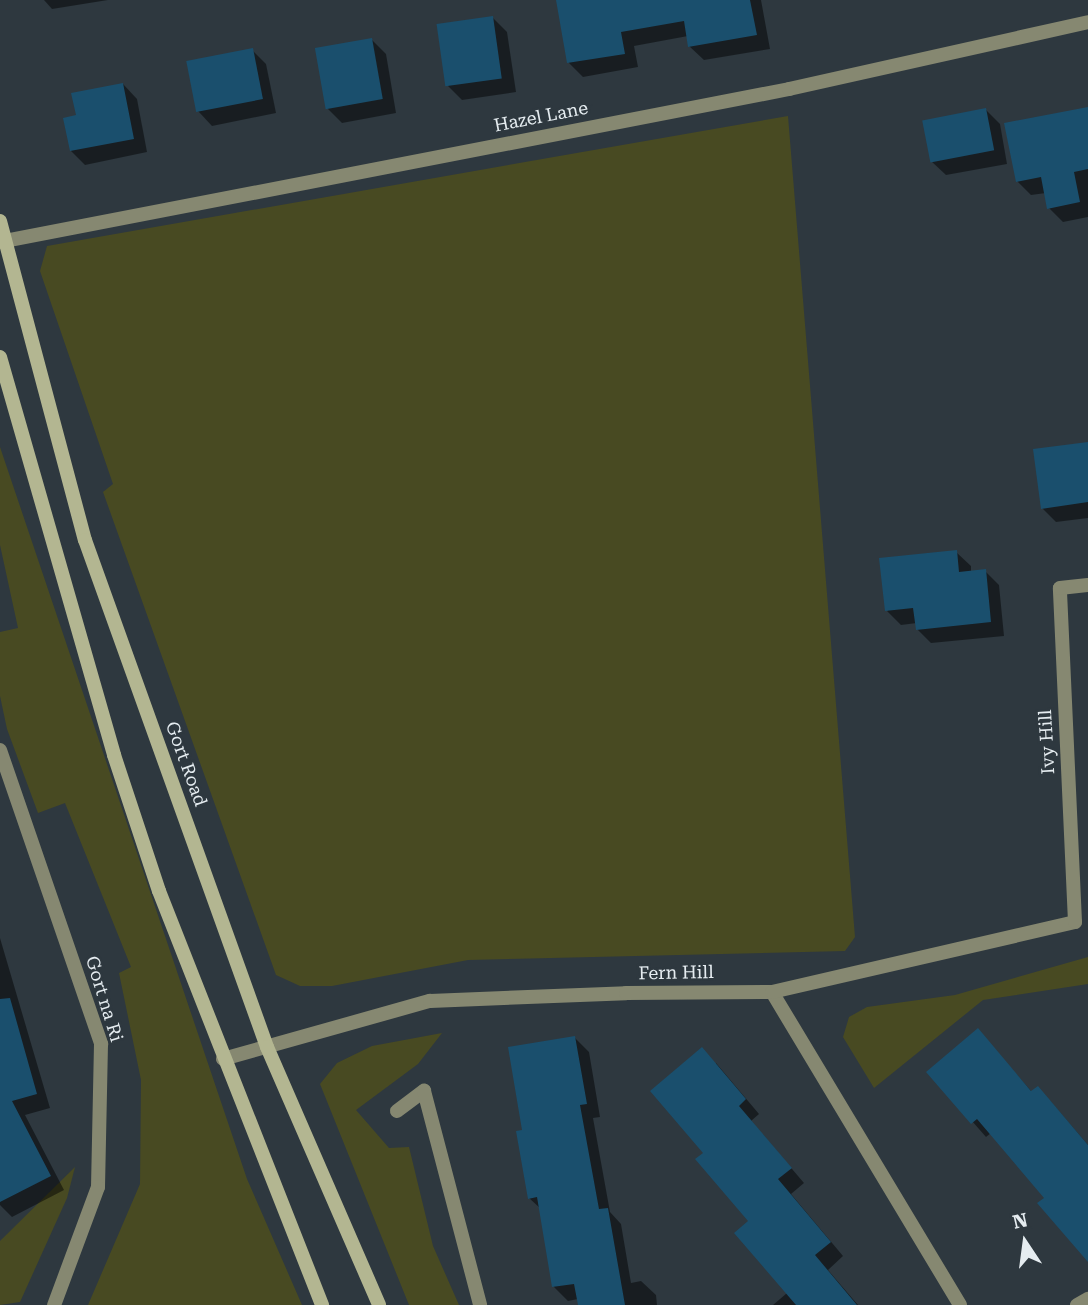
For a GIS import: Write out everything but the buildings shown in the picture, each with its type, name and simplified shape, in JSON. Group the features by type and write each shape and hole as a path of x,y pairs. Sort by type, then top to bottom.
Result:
{"main road":[{"name":"Gort Road","path":"0,221 2,242 85,540 267,1047 379,1305"},
{"path":"0,357 114,755 159,891 322,1305"}],"street":[{"name":"Hazel Lane","path":"2,242 789,89 1088,22"},
{"name":"Ivy Hill","path":"772,992 1081,920 1060,588 1088,585"},
{"name":"Gort na Ri","path":"0,750 101,1044 98,1187 59,1298 54,1305"},
{"name":"Fern Hill","path":"223,1059 430,1001 626,993 772,992"},
{"path":"772,992 960,1305"},
{"path":"397,1111 424,1091 480,1305"},
{"path":"1077,1305 1088,1299"}],"green space":[{"path":"788,116 855,937 845,951 468,960 332,986 300,986 276,975 103,492 113,484 40,271 47,246"},
{"path":"0,447 247,1179 302,1305 88,1305 140,1184 141,1080 119,973 131,967 65,803 38,813 7,729 0,696 0,632 18,628 0,545"},
{"path":"1088,957 1088,984 983,1000 874,1088 843,1037 849,1017 867,1007 955,995"},
{"path":"442,1033 418,1064 356,1110 389,1148 409,1147 433,1246 459,1305 409,1305 320,1084 337,1063 372,1046"},
{"path":"75,1167 67,1198 20,1302 0,1305 0,1241"}]}
